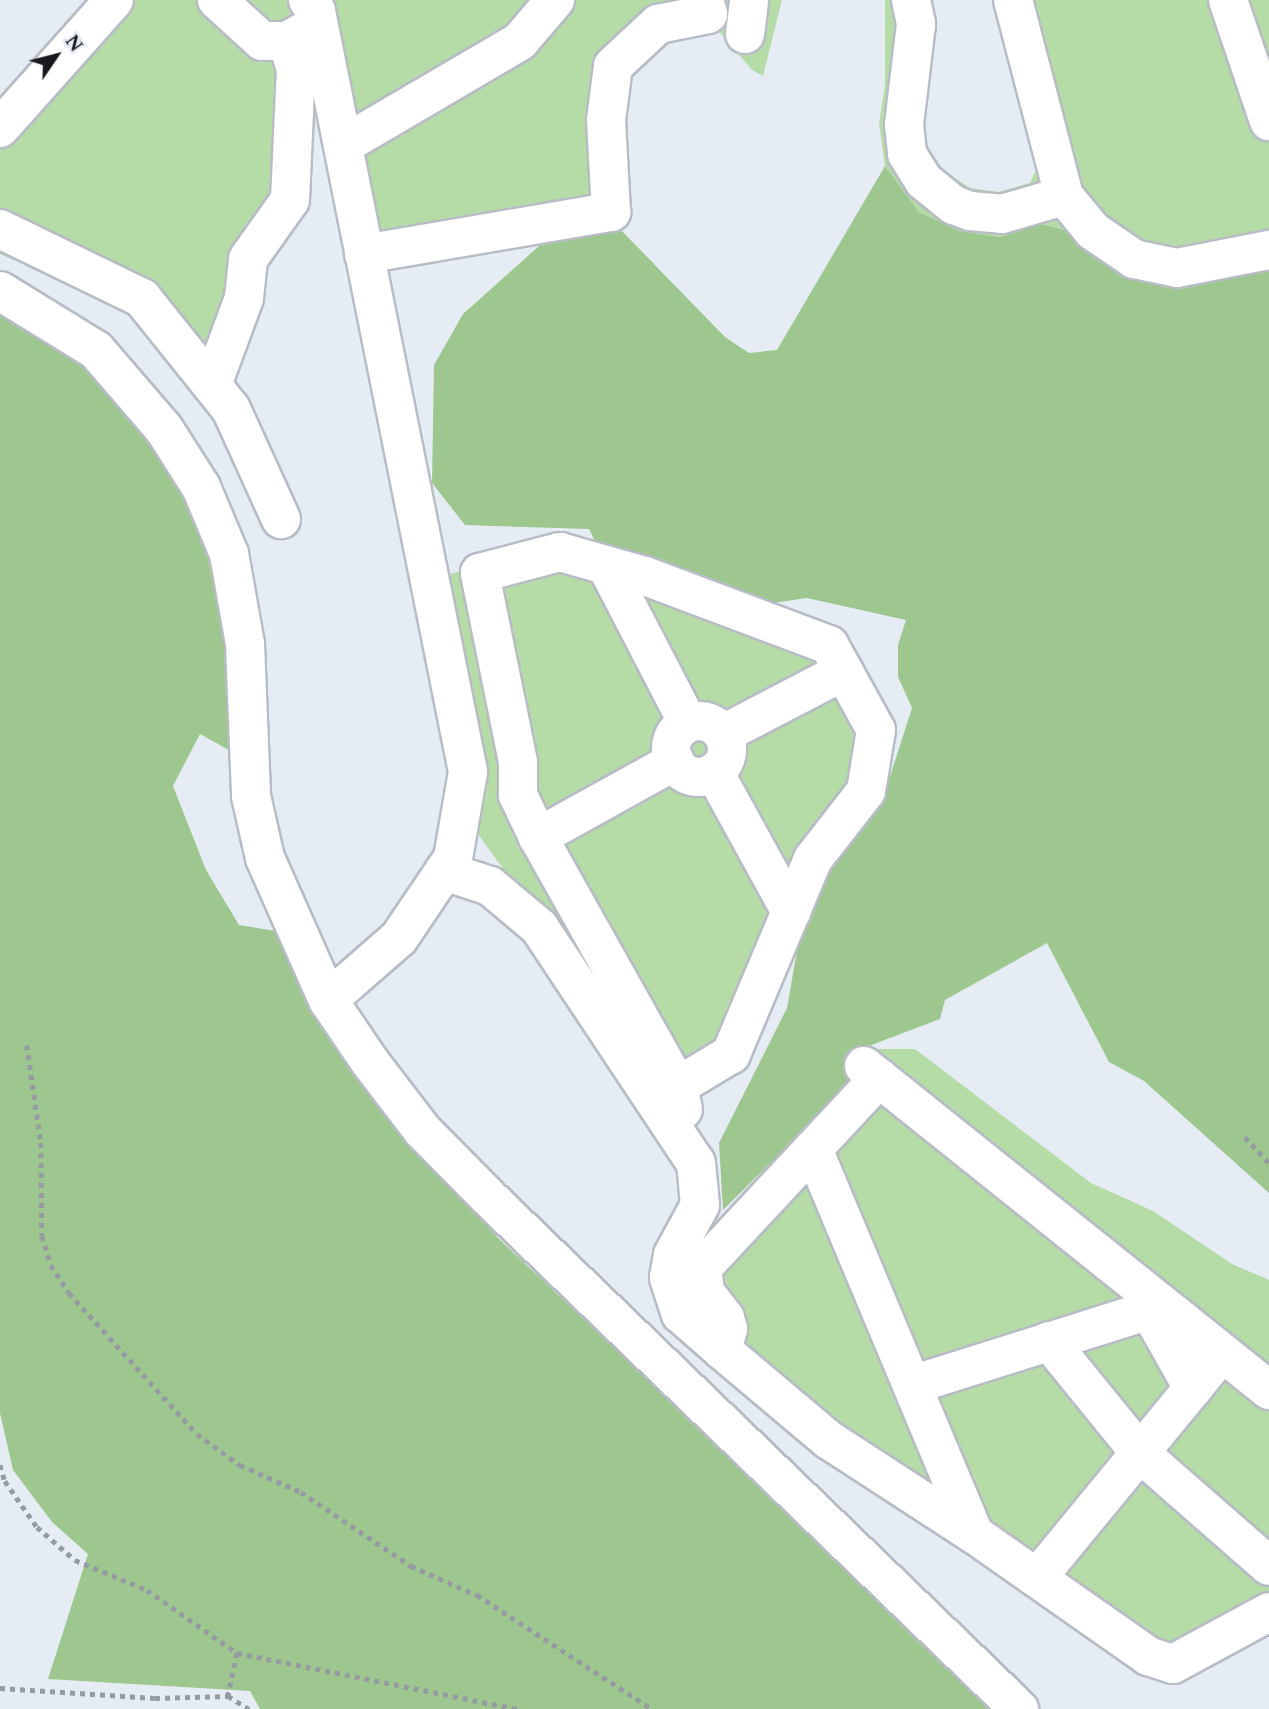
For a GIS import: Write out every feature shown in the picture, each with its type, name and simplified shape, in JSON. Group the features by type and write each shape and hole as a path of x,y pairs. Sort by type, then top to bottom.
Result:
{"street":[{"path":"0,128 114,0"},
{"path":"217,0 262,41 305,22"},
{"path":"343,145 520,41 555,0"},
{"path":"364,254 611,212 606,120 613,66 658,24 708,13 704,0"},
{"path":"911,0 916,24 904,124 907,154 924,181 954,205 970,211 1002,214 1064,195"},
{"path":"1013,0 1064,195 1093,231 1134,259 1177,268 1269,250"},
{"path":"1228,0 1269,121"},
{"path":"305,22 343,145 468,772 453,858 399,938 328,1000"},
{"path":"212,385 244,298 248,259 290,200 296,69 305,22"},
{"path":"0,229 142,298 231,409 281,520"},
{"path":"0,291 96,350 164,429 201,487 229,554 245,644 251,796 265,858 328,1000 432,1139 1019,1709"},
{"path":"672,1103 731,1054 813,859 866,791 876,730 829,645 606,565 560,552 480,573 517,762 517,795 672,1103 696,1163 700,1205 673,1255 669,1278 681,1314 829,1440 974,1534 1149,1656 1173,1664 1269,1612"},
{"path":"606,565 706,729 727,753 715,772 692,776 675,761 673,739 706,729 844,671"},
{"path":"538,837 675,761"},
{"path":"715,772 791,912"},
{"path":"444,871 490,886 539,927 672,1103"},
{"path":"722,1350 728,1329 726,1318 705,1292 702,1268 813,1149 871,1072 1156,1308 1222,1353 1269,1390"},
{"path":"813,1149 974,1534"},
{"path":"912,1385 1156,1308"},
{"path":"1156,1308 1193,1388"},
{"path":"1049,1341 1140,1453 1269,1566"},
{"path":"1037,1578 1222,1353"}],"path":[{"path":"27,1045 41,1143 42,1236 51,1265 69,1293 197,1434 240,1465 301,1492 411,1566 477,1595 652,1709"},
{"path":"1245,1137 1269,1163"},
{"path":"0,1465 5,1481 37,1527 75,1560 147,1590 237,1653 517,1709"},
{"path":"228,1696 237,1653"},
{"path":"0,1688 155,1698 228,1696 249,1709"}],"green space":[{"path":"97,0 782,0 763,76 752,70 712,23 661,31 618,71 616,217 348,268 304,61 293,213 252,262 215,408 136,312 0,254 0,118"},
{"path":"885,0 925,0 920,115 924,143 935,165 970,188 998,192 1030,183 1037,167 993,0 1269,0 1269,271 1179,289 1132,277 1080,246 1068,231 1043,224 1000,237 960,231 919,212 885,166 879,123 885,85"},
{"path":"885,166 919,212 960,231 1000,237 1042,224 1068,231 1080,246 1132,277 1179,289 1269,271 1269,1193 1144,1081 1109,1062 1047,943 945,1000 940,1019 861,1049 858,1076 723,1210 719,1143 787,1008 806,899 884,795 912,708 898,677 898,645 906,620 807,598 766,604 602,555 589,529 465,525 432,483 434,365 463,314 548,238 617,226 725,337 749,353 777,350"},
{"path":"0,311 67,347 128,408 181,485 211,560 224,627 229,750 200,734 173,786 206,870 239,925 276,931 387,1116 497,1237 995,1709 260,1709 250,1691 48,1679 88,1554 52,1522 13,1470 0,1413"},
{"path":"557,546 831,637 881,735 737,1058 665,1094 478,834 486,766 450,574"},
{"path":"861,1049 915,1049 1091,1183 1153,1211 1232,1264 1269,1280 1269,1626 1198,1666 685,1336 701,1263 867,1084"}]}
